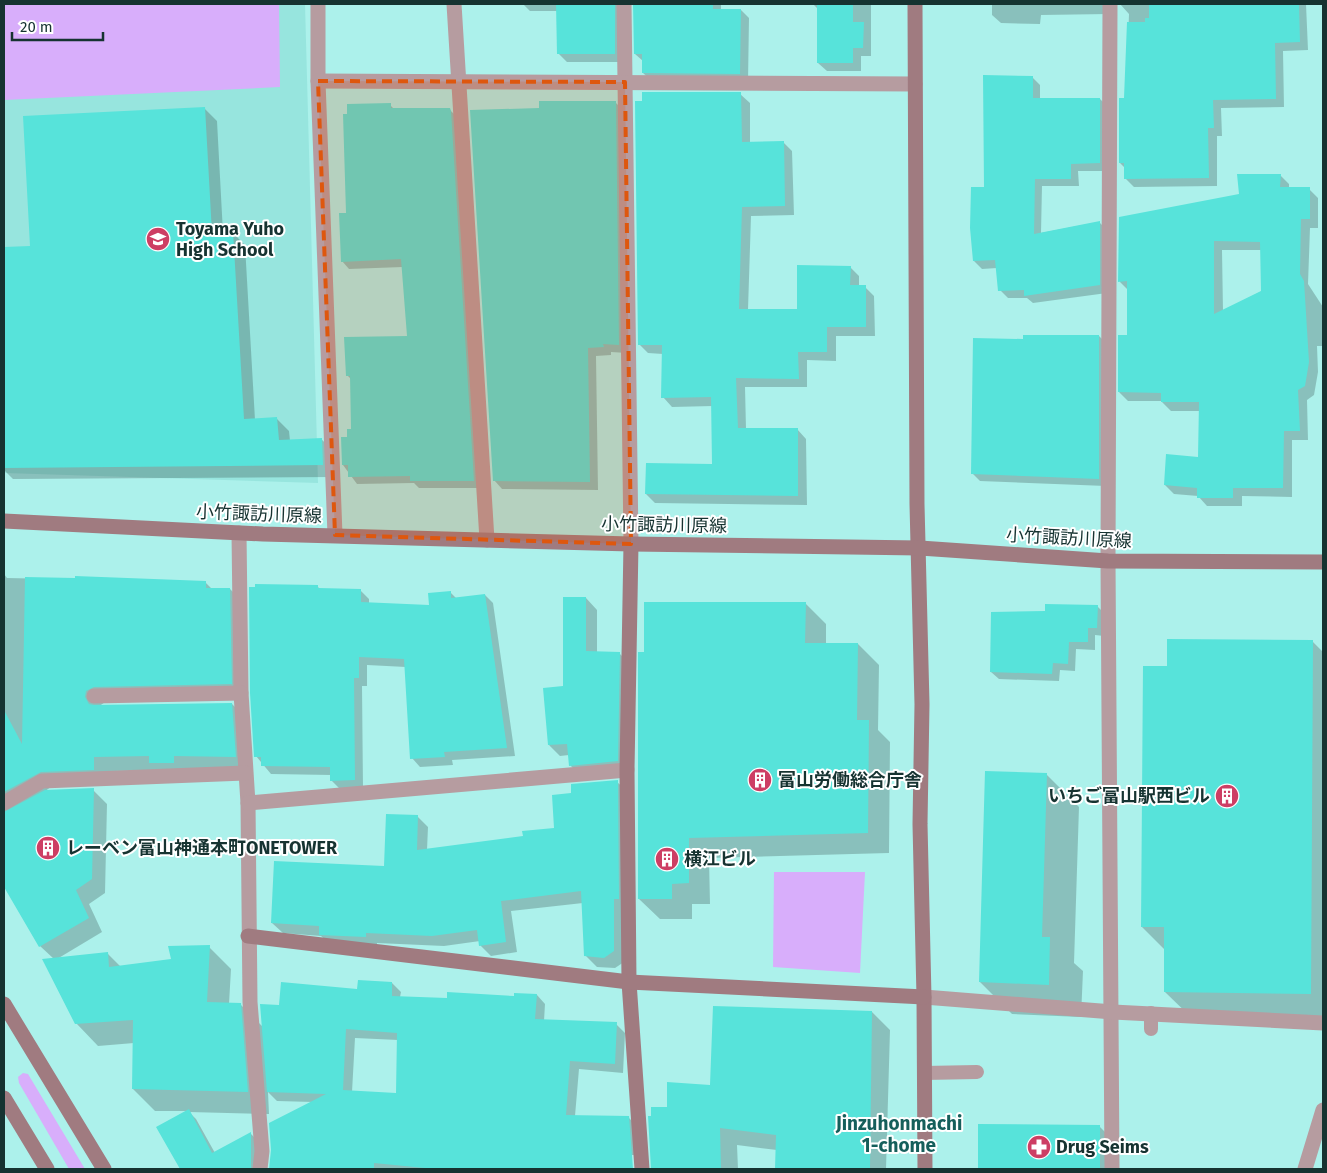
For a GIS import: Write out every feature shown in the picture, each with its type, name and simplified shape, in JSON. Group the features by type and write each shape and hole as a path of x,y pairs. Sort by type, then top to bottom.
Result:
{"street":[{"path":"318,4 318,81 335,535"},
{"path":"454,4 487,540"},
{"path":"624,4 631,544 627,770 629,982 642,1169"},
{"path":"915,4 917,494 920,548 922,704 920,824 925,1169"},
{"path":"1110,4 1108,561 1113,1012 1112,1169"},
{"path":"318,81 915,84"},
{"name":"小竹諏訪川原線","path":"4,522 239,533 631,544 920,548 1108,561 1323,562"},
{"path":"239,533 241,693 248,803 250,1002 262,1150 260,1169"},
{"path":"94,696 241,693"},
{"path":"248,803 627,770"},
{"path":"4,803 42,781 245,773"},
{"path":"248,936 629,982 924,998 1113,1012 1323,1024"},
{"path":"4,1004 104,1169"},
{"path":"4,1098 48,1169"},
{"path":"1305,1169 1323,1110"}],"lane":[{"path":"1151,1013 1151,1029"},
{"path":"924,1073 976,1072"}],"highlighted area":[{"path":"318,81 625,82 631,544 335,535"}],"shaded area":[{"name":"Toyama Yuho High School","path":"4,4 305,4 318,483 4,473"},
{"path":"4,4 279,4 280,87 4,100"},
{"path":"774,872 865,872 860,973 773,967"},
{"path":"23,1073 28,1074 85,1169 69,1169 19,1083 18,1077"}],"building":[{"path":"556,4 615,4 615,54 557,54"},
{"path":"633,4 713,4 713,9 741,9 740,74 642,73 642,54 634,54"},
{"path":"817,4 853,4 853,22 864,22 863,48 853,48 853,63 817,63"},
{"path":"1149,4 1299,4 1300,42 1275,43 1276,99 1213,100 1214,128 1208,128 1209,178 1124,179 1124,163 1119,163 1119,98 1124,98 1127,22 1145,22 1145,18 1149,18"},
{"path":"983,75 1033,76 1033,98 1100,98 1100,163 1071,164 1071,179 1035,179 1034,234 1100,221 1100,285 1024,296 1024,290 998,291 995,260 973,261 970,228 971,187 984,187"},
{"path":"642,92 741,92 742,142 784,141 785,206 742,207 739,309 797,309 797,265 851,266 850,285 866,285 866,327 827,327 827,352 798,352 799,379 736,378 738,428 798,428 798,496 645,494 646,463 712,464 711,397 661,398 662,345 638,345 635,101 642,101"},
{"path":"539,101 616,101 619,345 603,344 604,347 588,348 590,482 493,481 470,110 539,108"},
{"path":"391,103 391,108 450,108 451,111 474,481 410,481 410,476 348,477 348,465 342,465 341,437 347,437 347,429 351,429 350,376 346,376 344,337 407,336 401,259 341,262 339,213 346,213 343,114 347,114 347,104"},
{"path":"205,107 212,233 233,231 244,419 277,417 279,440 322,438 323,465 4,468 4,247 30,246 23,116"},
{"path":"1237,174 1281,174 1280,187 1310,187 1310,219 1301,219 1300,274 1304,281 1309,362 1305,386 1298,390 1300,431 1284,431 1283,488 1233,488 1233,498 1197,498 1197,488 1164,485 1166,454 1198,457 1199,402 1161,402 1161,393 1118,392 1118,335 1127,335 1127,281 1118,282 1119,217 1239,194","holes":["1214,241 1260,242 1261,291 1214,314"]},
{"path":"1023,335 1099,335 1099,479 971,474 973,338 1023,339"},
{"path":"75,576 206,581 206,588 230,588 232,684 94,687 86,691 85,697 89,704 94,705 232,703 236,757 174,756 174,763 149,763 149,756 94,757 94,770 41,772 4,792 4,710 22,744 25,577 75,578"},
{"path":"255,584 318,585 318,588 361,589 361,602 429,605 428,593 451,591 451,598 485,594 507,748 444,752 445,757 410,759 404,659 359,657 359,678 354,678 355,780 330,781 330,767 261,766 261,757 254,757 250,693 249,587 255,587"},
{"path":"563,597 586,597 586,651 620,652 618,761 569,766 567,744 548,745 543,688 563,686"},
{"path":"644,602 806,602 805,643 858,643 857,720 869,720 868,833 689,838 689,883 672,884 672,899 638,899 638,652 644,652"},
{"path":"1045,604 1098,605 1097,628 1088,628 1088,642 1069,642 1068,664 1053,663 1052,674 990,672 991,612 1045,611"},
{"name":"いちご富山駅西ビル","path":"1167,639 1313,640 1311,994 1164,992 1164,927 1141,927 1143,666 1167,666"},
{"path":"985,771 1047,773 1042,937 1050,937 1049,985 979,982"},
{"path":"618,780 619,899 614,899 614,951 604,958 584,956 581,891 501,901 506,942 479,946 477,930 432,936 366,933 366,937 319,935 319,926 271,923 274,861 384,866 386,814 418,815 417,850 523,836 522,831 554,828 552,795 571,793 571,784"},
{"name":"レーベン富山神通本町ONETOWER","path":"94,788 92,879 76,890 89,918 39,947 4,887 4,812 45,790"},
{"path":"210,945 207,1002 241,1003 248,1092 132,1089 133,1020 75,1024 42,959 108,952 109,967 171,959 168,946"},
{"path":"358,980 392,982 392,996 447,998 447,992 514,996 514,993 537,994 535,1019 617,1022 615,1064 570,1061 566,1115 629,1116 633,1169 435,1169 374,1163 374,1169 269,1169 271,1150 269,1123 326,1094 267,1092 260,1004 279,1005 281,982 357,989","holes":["346,1029 397,1033 396,1093 343,1090"]},
{"path":"713,1006 872,1011 870,1169 775,1169 776,1135 720,1128 721,1169 651,1169 648,1116 651,1116 651,1107 667,1107 667,1082 710,1085"},
{"path":"189,1109 212,1153 251,1132 251,1169 180,1169 156,1127"},
{"name":"Drug Seims","path":"978,1124 1100,1125 1100,1169 978,1169"}],"place":[{"name":"Toyama Yuho High School","path":"158,239"},
{"name":"富山労働総合庁舎","path":"760,780"},
{"name":"いちご富山駅西ビル","path":"1227,796"},
{"name":"レーベン富山神通本町ONETOWER","path":"48,848"},
{"name":"横江ビル","path":"667,859"},
{"name":"Drug Seims","path":"1039,1147"}],"district":[{"name":"Jinzuhonmachi 1-chome","path":"899,1134"}]}
